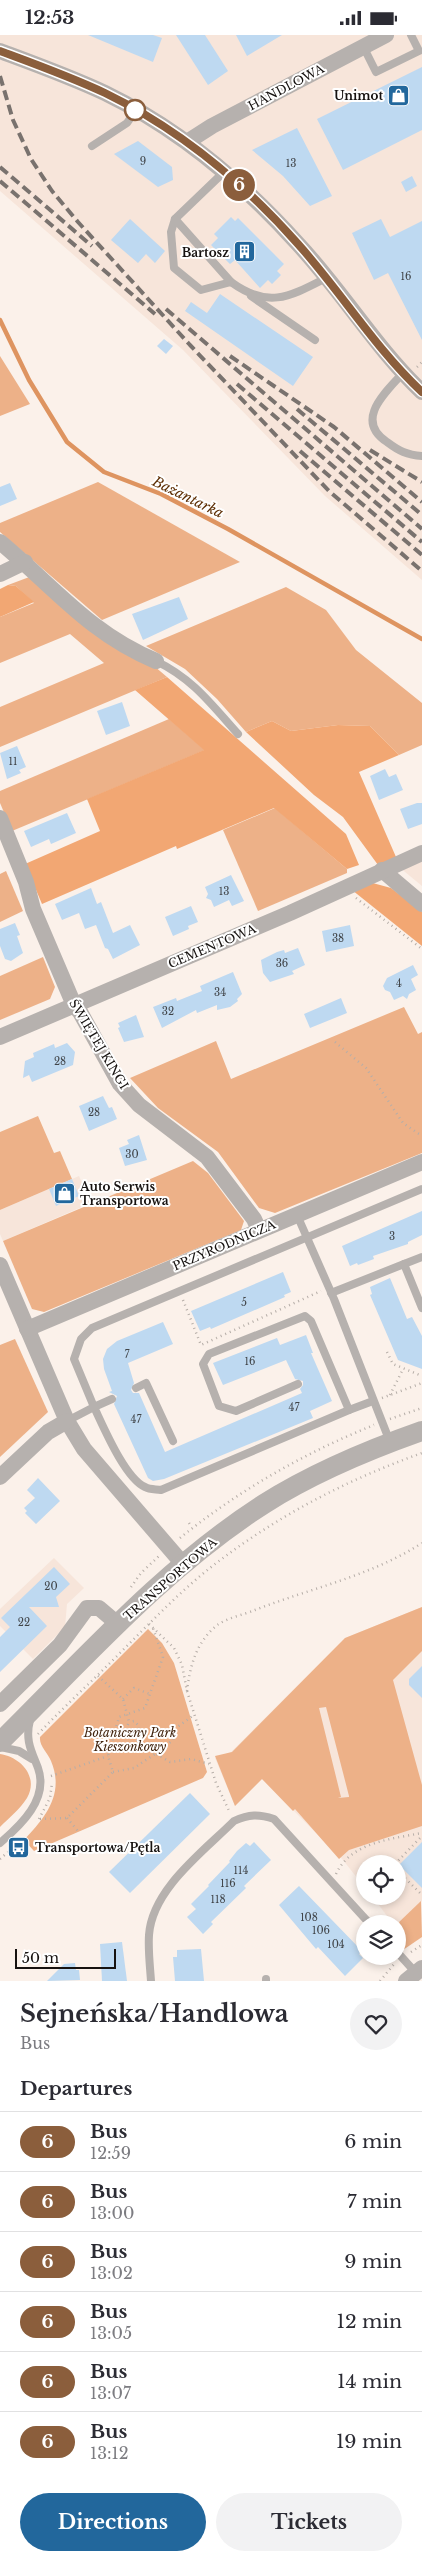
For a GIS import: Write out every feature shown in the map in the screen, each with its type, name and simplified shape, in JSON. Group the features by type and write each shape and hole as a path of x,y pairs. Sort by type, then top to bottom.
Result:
{"street":[{"name":"HANDLOWA","path":"187,143 212,126 386,35"},
{"path":"0,51 82,82 136,110 187,143 225,171 288,233 403,373 422,392"},
{"path":"0,542 25,562 42,583 74,610 118,643 156,661"},
{"path":"0,574 25,562"},
{"name":"ŚWIĘTEJ KINGI","path":"0,818 26,882 33,909 74,1005 80,1012 120,1084 140,1105 207,1157 254,1219 259,1230"},
{"name":"CEMENTOWA","path":"0,1037 290,913 343,887 422,853"},
{"path":"382,870 422,903"},
{"name":"PRZYRODNICZA","path":"27,1329 422,1162"},
{"path":"0,1265 3,1282 27,1329 67,1421 84,1449 183,1564"},
{"path":"0,1477 48,1432 67,1421"},
{"name":"TRANSPORTOWA","path":"0,1742 118,1625 183,1564 265,1503 335,1466 390,1442 422,1431"},
{"path":"0,1704 60,1645 87,1608 99,1608 118,1625"}],"lane":[{"path":"363,46 376,72 418,51 412,35"},
{"path":"92,146 127,123 136,110"},
{"path":"225,171 175,219 171,233 174,268 201,290 231,282"},
{"path":"175,219 231,282 315,340"},
{"path":"249,295 274,298 292,295 326,278"},
{"path":"403,373 380,398 371,415 374,430 380,438 406,455 422,456"},
{"path":"156,661 183,675 238,734"},
{"path":"374,1401 161,1490 143,1487 119,1459 74,1359 81,1339 92,1329 422,1189"},
{"path":"297,1215 330,1290 390,1442"},
{"path":"330,1290 422,1257"},
{"path":"404,1264 422,1308"},
{"path":"298,1384 236,1411 218,1406 203,1364 209,1354 305,1316 311,1321 349,1410"},
{"path":"136,1388 146,1383 174,1441"},
{"path":"67,1421 112,1399"},
{"path":"0,1843 25,1819 38,1798 40,1776 27,1741 33,1709"},
{"path":"0,1747 19,1751 34,1761"},
{"path":"151,1981 149,1934 154,1913 166,1889 234,1821 247,1815 263,1815 274,1819 362,1915"},
{"path":"406,1963 415,1974"}],"path":[{"path":"343,887 422,949"},
{"path":"335,1042 366,1068 403,1123 422,1136"},
{"path":"179,1292 201,1345 330,1290"},
{"path":"386,1352 393,1364 422,1376"},
{"path":"390,1395 403,1369"},
{"path":"374,1401 422,1383"},
{"path":"37,1737 149,1623 217,1562 261,1531 351,1481 422,1453"},
{"path":"187,1691 190,1667 201,1643 217,1625 274,1602 364,1572 404,1555 422,1543"},
{"path":"136,1608 174,1648 182,1665 187,1691 209,1764 234,1821"},
{"path":"112,1772 108,1756 119,1717 145,1708 163,1657 153,1628"},
{"path":"97,1676 123,1699 129,1722 126,1729 129,1734 135,1735"},
{"path":"123,1699 134,1689 150,1694"},
{"path":"39,1819 67,1818 112,1772 134,1768 155,1754 173,1740 176,1728 194,1715"},
{"path":"129,1722 134,1721 139,1725 139,1730 135,1735"},
{"path":"135,1735 139,1744 170,1762 191,1759 209,1764"},
{"path":"36,1824 50,1798 51,1774 108,1756"},
{"path":"67,1818 78,1831"},
{"path":"332,1882 341,1862 360,1848 389,1839 422,1835"},
{"path":"404,1855 422,1835"},
{"path":"406,1879 422,1895"},
{"path":"380,1981 391,1965"}],"shaded area":[{"path":"0,35 422,35 422,580 325,496 183,350 0,191"},
{"path":"8,585 16,586 34,602 0,617 0,589"},
{"path":"167,677 346,834 359,865 347,869 274,808 177,849 176,846 42,904 25,864 100,831 87,799 204,750 135,690"},
{"path":"272,721 291,731 338,725 370,726 399,755 359,772 396,857 378,865 343,817 314,795 246,732"},
{"path":"422,858 422,886 399,867"},
{"path":"369,882 391,888 422,912 422,946 352,890"},
{"path":"79,1176 91,1203 3,1241 0,1234 0,1210"},
{"path":"54,1558 84,1588 67,1604 65,1627 33,1659 0,1626 0,1609"},
{"path":"422,1607 422,1901 406,1916 386,1915 379,1905 406,1905 406,1855 356,1855 356,1877 343,1860 262,1779 235,1806 215,1758 231,1752 345,1638"}],"green space":[{"path":"0,356 30,404 0,416"},
{"path":"98,482 240,562 102,620 0,532 0,523"},
{"path":"32,576 147,660 167,677 0,747 0,707 104,663 70,634 0,663 0,617 34,603 16,586 8,585"},
{"path":"286,587 326,610 356,650 422,703 422,745 399,755 370,726 338,725 291,731 272,721 246,732 217,699 185,669 146,646"},
{"path":"169,719 205,750 12,831 0,803 0,791"},
{"path":"275,808 347,869 347,873 258,911 223,830"},
{"path":"6,871 23,911 0,922 0,874"},
{"path":"43,957 55,987 50,999 0,1020 0,976"},
{"path":"404,1007 418,1034 422,1032 422,1153 275,1213 259,1208 218,1152 158,1108 130,1078 216,1041 231,1079"},
{"path":"38,1116 54,1153 60,1151 72,1179 0,1210 0,1132"},
{"path":"193,1161 208,1173 244,1221 241,1230 44,1312 32,1309 3,1241"},
{"path":"15,1339 48,1412 0,1457 0,1345"},
{"path":"422,1607 422,1651 393,1680 422,1785 422,1826 349,1850 339,1859 295,1809 293,1811 262,1779 235,1806 215,1756 232,1752 345,1638","holes":["326,1707 349,1797 338,1798 341,1797 319,1708"]},
{"name":"Botaniczny Park Kieszonkowy","path":"148,1629 162,1643 174,1663 207,1772 203,1778 34,1851 24,1840 51,1805 56,1784 51,1761 42,1746 40,1737"},
{"path":"0,1754 15,1759 21,1764 26,1769 31,1783 27,1798 18,1810 0,1827"},
{"path":"421,1901 422,1937 406,1948 406,1915"}],"building":[{"path":"88,35 153,35 162,38 153,62"},
{"path":"176,35 205,35 228,71 208,85"},
{"path":"236,35 282,35 247,56"},
{"path":"422,67 422,130 343,170 317,119"},
{"path":"297,128 332,196 310,206 283,176 252,150"},
{"path":"138,141 172,167 173,180 158,187 114,154"},
{"path":"412,176 417,186 406,192 401,182"},
{"name":"Bartosz","path":"231,217 235,221 238,218 284,264 277,271 281,275 272,284 268,280 260,288 235,260 230,264 211,245 218,238 214,234"},
{"path":"130,219 165,251 155,263 146,254 138,263 111,240"},
{"path":"381,219 390,237 422,221 422,340 388,273 374,280 352,233"},
{"path":"220,294 313,357 293,386 185,311 191,302 207,313"},
{"path":"164,339 173,346 166,354 157,346"},
{"path":"10,483 17,499 0,506 0,487"},
{"path":"179,597 188,619 143,640 132,614"},
{"path":"122,702 130,726 106,735 97,711"},
{"path":"17,746 26,767 19,770 21,773 7,779 0,753"},
{"path":"385,769 389,777 396,774 403,790 379,800 370,776"},
{"path":"422,803 422,824 408,829 400,809"},
{"path":"67,813 76,833 51,844 49,839 31,847 24,831"},
{"path":"231,875 244,901 232,906 229,900 214,907 211,900 206,898 208,894 205,887"},
{"path":"91,888 97,904 101,902 113,933 130,925 140,945 113,959 108,949 105,948 96,925 85,929 79,913 62,920 55,904"},
{"path":"191,906 198,922 188,926 189,929 173,936 165,917"},
{"path":"15,923 20,935 17,936 23,953 11,961 5,959 0,946 0,929"},
{"path":"350,925 354,946 326,952 322,931"},
{"path":"298,948 305,965 292,971 294,974 270,982 263,973 261,960 277,952 284,950 285,953"},
{"path":"413,965 418,975 411,979 416,990 409,994 407,999 403,996 394,1000 390,992 385,990 383,986 387,978"},
{"path":"233,972 242,994 237,999 238,1001 230,1007 217,1010 217,1005 197,1013 196,1010 162,1028 153,1007 176,998 177,1001 202,991 200,986"},
{"path":"341,998 347,1013 310,1028 304,1014"},
{"path":"136,1015 144,1037 124,1042 118,1028 120,1027 118,1023"},
{"path":"67,1043 75,1052 73,1065 32,1082 29,1075 23,1078 25,1061 34,1057 33,1053 54,1044 55,1048"},
{"path":"103,1096 109,1108 112,1107 117,1119 89,1131 79,1106"},
{"path":"139,1135 147,1160 125,1166 119,1148 129,1144 127,1140"},
{"name":"Auto Serwis Transportowa","path":"72,1179 79,1196 56,1206 49,1189"},
{"path":"422,1211 422,1235 408,1242 408,1244 373,1256 374,1259 350,1266 342,1246"},
{"path":"283,1272 291,1292 284,1295 285,1297 211,1329 210,1327 200,1331 191,1311"},
{"path":"390,1278 407,1319 412,1317 422,1336 422,1369 398,1360 370,1295 372,1294 370,1287"},
{"path":"163,1322 173,1344 128,1363 134,1383 131,1390 133,1393 139,1393 165,1452 302,1393 300,1389 303,1381 295,1379 286,1360 223,1385 213,1363 277,1338 280,1345 306,1335 313,1353 311,1353 332,1401 310,1411 313,1418 164,1479 153,1481 148,1478 114,1404 117,1396 109,1392 112,1391 104,1369 103,1359 107,1349 117,1341"},
{"path":"38,1478 60,1501 36,1524 25,1513 27,1511 24,1508 35,1498 27,1490"},
{"path":"54,1567 70,1584 56,1597 59,1607 29,1607 47,1626 0,1672 0,1637 10,1627 1,1618"},
{"path":"422,1666 422,1698 409,1685 409,1679"},
{"path":"190,1793 210,1814 130,1893 109,1872"},
{"path":"254,1842 271,1860 244,1886 246,1888 211,1922 213,1924 203,1934 187,1917 196,1909 191,1904 230,1862 237,1851 246,1843 250,1846"},
{"path":"422,1842 422,1888 406,1872 406,1858"},
{"path":"299,1886 356,1945 356,1965 345,1976 318,1947 316,1949 279,1905"},
{"path":"122,1942 127,1981 102,1981 100,1944"},
{"path":"201,1949 204,1981 175,1981 173,1957 177,1957 177,1950"},
{"path":"75,1963 76,1970 79,1970 80,1980 47,1981 64,1964"}],"waterway":[{"name":"Bażantarka","path":"0,320 29,380 67,442 104,472 161,494 228,529 422,639"}],"railway":[{"path":"0,76 13,120 31,159 52,191 78,222 190,345 329,491 422,571"},
{"path":"0,167 92,246"},
{"path":"0,181 155,314"},
{"path":"166,309 422,529"},
{"path":"230,356 334,427 422,502"},
{"path":"237,384 422,542"},
{"path":"297,409 422,515"},
{"path":"370,450 422,482"},
{"path":"300,451 422,555"}],"bus line":[{"name":"6","path":"0,51 82,82 107,94 136,110 187,143 225,171 299,244 380,346 422,392"}],"place":[{"name":"Unimot","path":"399,95"},
{"name":"Bartosz","path":"245,252"},
{"name":"Auto Serwis Transportowa","path":"64,1193"},
{"name":"Transportowa/Pętla","path":"19,1847"}]}
